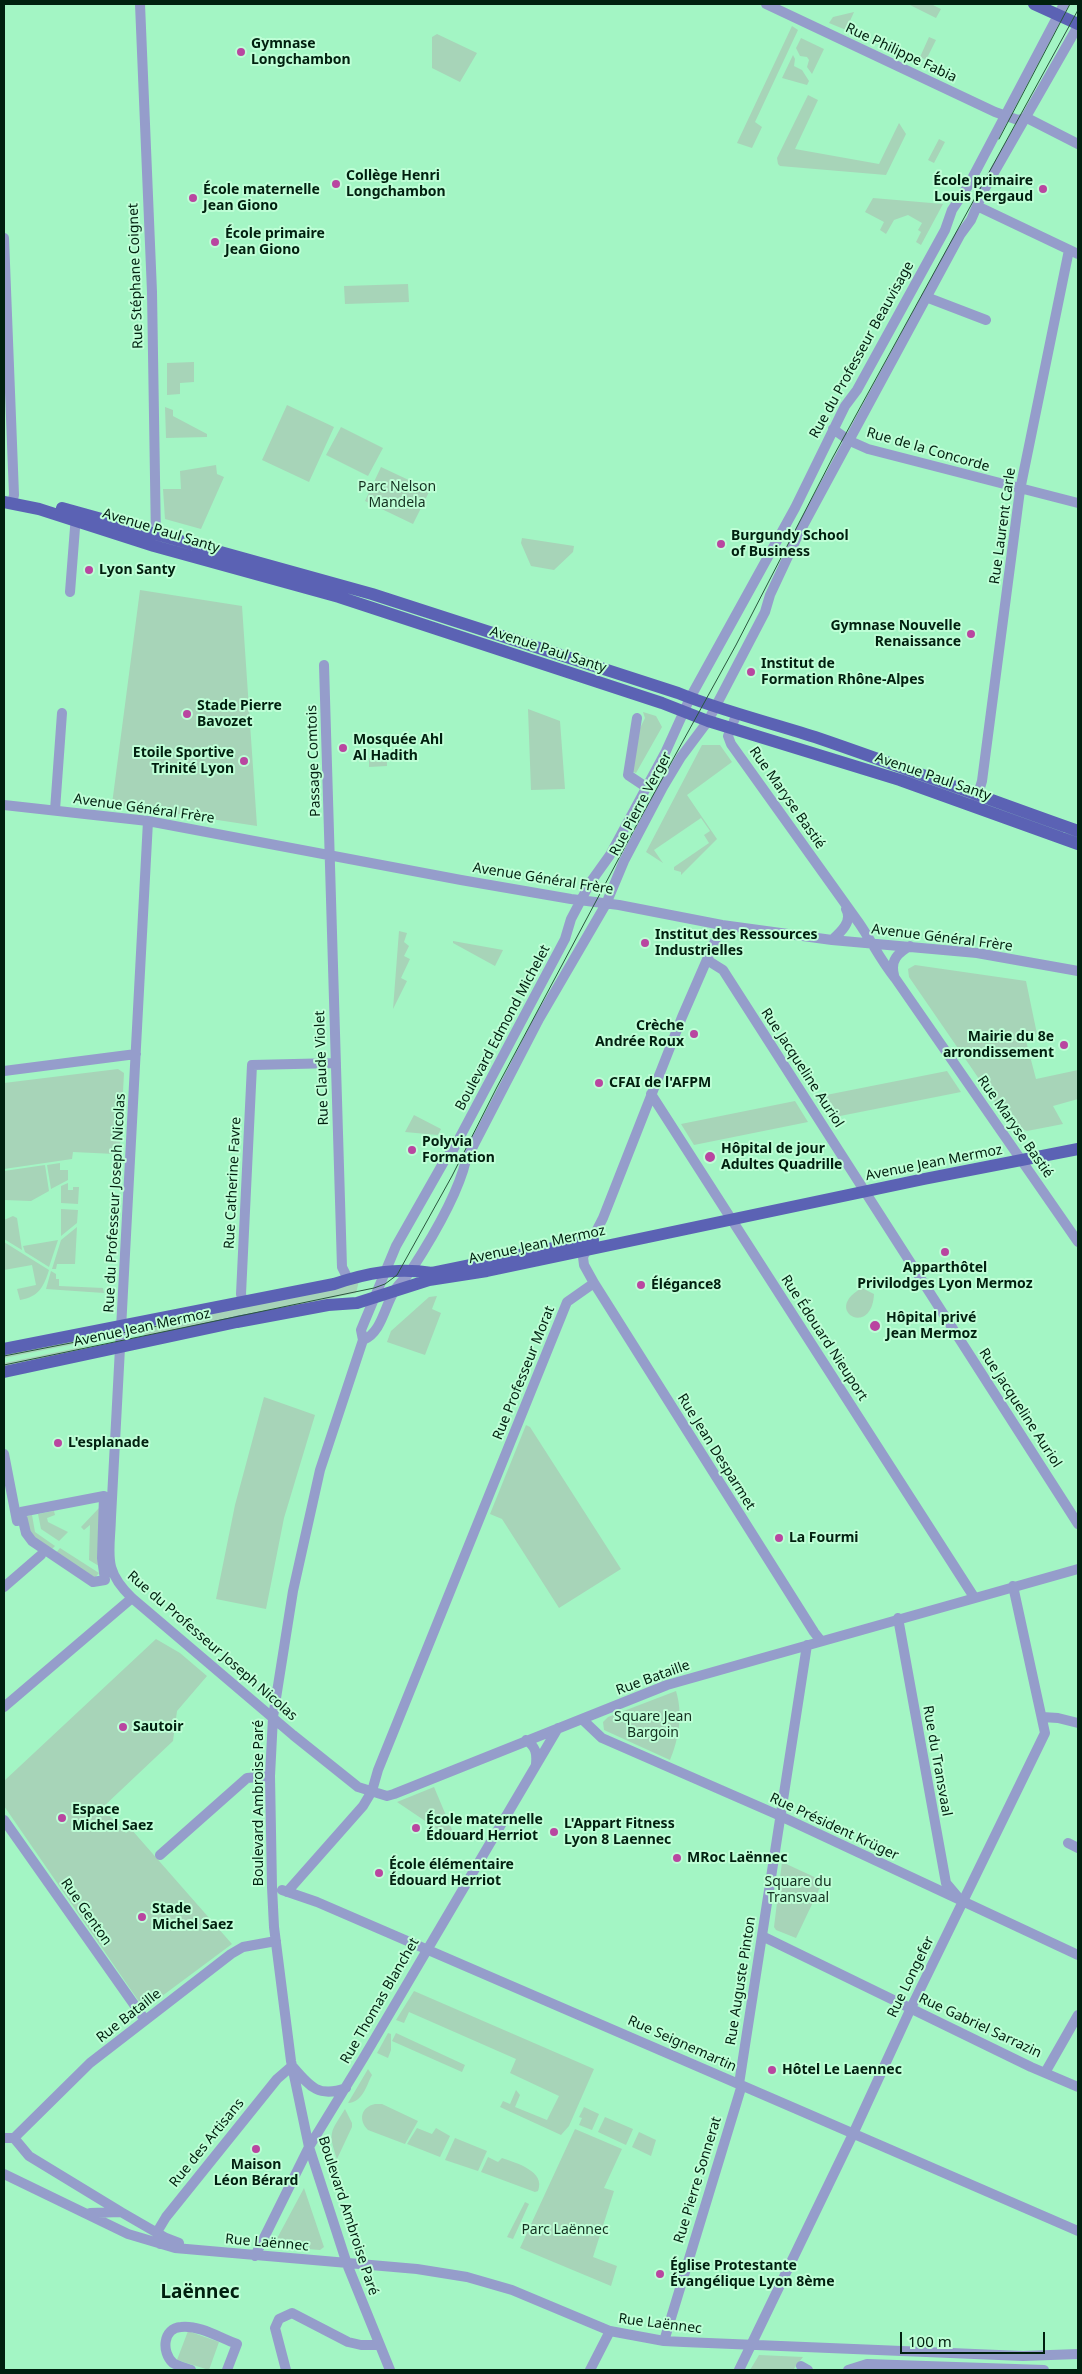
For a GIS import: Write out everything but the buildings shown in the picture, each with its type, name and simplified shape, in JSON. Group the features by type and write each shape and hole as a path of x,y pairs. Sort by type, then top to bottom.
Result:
{"main road":[{"path":"1034,4 1061,9 1078,25"},
{"name":"Avenue Paul Santy","path":"8,498 156,540 339,597 683,710 708,721 900,780 1078,844"},
{"name":"Avenue Paul Santy","path":"156,540 372,594 602,668 713,707 820,739 978,794 1078,832"},
{"path":"592,680 599,674 602,668"},
{"name":"Avenue Jean Mermoz","path":"1020,1158 1078,1142"},
{"name":"Avenue Jean Mermoz","path":"4,1372 328,1304 357,1303 429,1280 588,1245 1020,1158 1078,1149"},
{"name":"Avenue Jean Mermoz","path":"4,1349 243,1302 385,1271 412,1270 432,1273 588,1245"}],"street":[{"name":"Rue Stéphane Coignet","path":"140,4 152,301 156,540"},
{"name":"Rue Philippe Fabia","path":"766,4 1005,115 1018,120 1027,118 1078,144"},
{"name":"Rue du Professeur Beauvisage","path":"683,710 794,508 844,406 857,390 945,230 952,210 968,186 1061,9"},
{"path":"708,721 713,707 764,612 798,533 850,441 960,235 972,220 984,190 1027,118 1078,25"},
{"path":"977,206 1074,252"},
{"path":"4,238 8,498"},
{"name":"Rue Laurent Carle","path":"974,808 978,794 1020,490 1074,252"},
{"path":"926,297 986,320"},
{"name":"Rue de la Concorde","path":"833,429 850,441 868,449 1020,490 1078,503"},
{"path":"70,592 75,516"},
{"name":"Passage Comtois","path":"324,665 331,855"},
{"name":"Rue Pierre Verger","path":"581,900 610,855 666,751 683,710"},
{"path":"55,810 62,713"},
{"path":"731,727 737,714"},
{"name":"Rue Pierre Verger","path":"637,718 628,776 646,787"},
{"name":"Rue Pierre Verger","path":"606,904 624,861 663,787 680,757 708,721"},
{"name":"Rue Maryse Bastié","path":"731,727 728,736 732,744 839,894 873,944 879,958 895,978 1078,1242"},
{"name":"Avenue Général Frère","path":"4,805 148,821 722,925 832,940 910,946 977,954 1078,971"},
{"name":"Rue du Professeur Joseph Nicolas","path":"148,821 110,1561 117,1583 132,1598 358,1787 372,1791"},
{"name":"Rue Claude Violet","path":"331,855 342,1267 348,1279"},
{"name":"Rue Maryse Bastié","path":"832,940 842,932 849,914 839,894"},
{"name":"Boulevard Edmond Michelet","path":"374,1298 396,1246 446,1158 454,1150 561,947 570,919 581,900"},
{"name":"Boulevard Edmond Michelet","path":"395,1290 412,1270 461,1180 466,1160 534,1027 580,944 606,904"},
{"path":"594,1283 584,1265 582,1257 603,1218 651,1094 722,925"},
{"path":"895,978 892,967 894,960 899,952 910,946"},
{"name":"Rue Jacqueline Auriol","path":"707,960 723,970 1078,1524"},
{"path":"4,1071 136,1054"},
{"name":"Rue Catherine Favre","path":"243,1302 241,1294 252,1065 336,1063"},
{"name":"Rue Édouard Nieuport","path":"651,1094 974,1598"},
{"name":"Rue Jean Desparmet","path":"594,1283 819,1638"},
{"name":"Rue Professeur Morat","path":"372,1791 378,1770 568,1302 594,1283"},
{"name":"Boulevard Ambroise Paré","path":"390,2370 346,2264 309,2146 292,2066 276,1941 272,1888 270,1776 273,1717 295,1578 320,1470 363,1340 377,1326 395,1290"},
{"name":"Boulevard Ambroise Paré","path":"363,1340 361,1330 374,1298"},
{"path":"4,1454 21,1535 42,1555 90,1586 96,1588 117,1583"},
{"path":"104,1496 102,1558 105,1580 93,1582 32,1541 26,1533 21,1512 104,1496"},
{"path":"4,1587 42,1555"},
{"name":"Rue Bataille","path":"372,1791 387,1796 394,1794 667,1685 807,1645 819,1638 1078,1569"},
{"name":"Rue Longefer","path":"740,2370 911,2008 1046,1733 1013,1586"},
{"path":"4,1707 132,1598"},
{"name":"Rue du Transvaal","path":"898,1618 946,1883 964,1901"},
{"name":"Rue Auguste Pinton","path":"739,2084 807,1645"},
{"path":"1042,1717 1058,1718 1078,1723"},
{"name":"Rue Président Krüger","path":"582,1719 602,1738 781,1816 1078,1955"},
{"name":"Rue Thomas Blanchet","path":"255,2256 309,2146 346,2088 558,1728"},
{"path":"526,1740 532,1744 537,1753 536,1764"},
{"path":"160,1855 247,1778 270,1776"},
{"path":"287,1892 364,1806 372,1791"},
{"name":"Rue Genton","path":"4,1820 145,2020"},
{"path":"1068,1843 1078,1848"},
{"name":"Rue Seignemartin","path":"272,1888 287,1892 427,1949 696,2063 739,2084 1078,2231"},
{"name":"Rue Gabriel Sarrazin","path":"762,1936 1031,2067 1078,2087"},
{"name":"Rue Bataille","path":"9,2138 90,2063 230,1954 243,1947 276,1941"},
{"path":"1046,2072 1078,2015"},
{"path":"292,2066 314,2089 332,2093 346,2088"},
{"name":"Rue des Artisans","path":"157,2232 166,2216 260,2099 277,2079 292,2066"},
{"name":"Rue Pierre Sonnerat","path":"664,2341 740,2088 739,2084"},
{"name":"Rue Laënnec","path":"9,2138 29,2156 157,2232 191,2248"},
{"name":"Rue Laënnec","path":"4,2174 100,2217 130,2234 175,2248 417,2269 467,2277 512,2290 610,2331 664,2341 1024,2356 1078,2354"},
{"path":"100,2217 109,2204"},
{"path":"100,2217 111,2211 122,2212"},
{"path":"157,2232 160,2244"},
{"path":"286,2370 275,2328 279,2319 292,2313 348,2342 361,2346 379,2345"},
{"path":"191,2370 175,2364 166,2352 165,2345 168,2334 179,2327 194,2328 237,2344 227,2370"},
{"path":"590,2370 610,2331"},
{"path":"848,2370 859,2366 1044,2370"}],"green space":[{"path":"908,4 931,4 941,9 936,18"},
{"path":"854,12 846,30 829,23 833,17"},
{"path":"792,26 798,30 755,122 762,127 752,148 737,143"},
{"path":"437,34 477,53 460,82 432,68 432,37"},
{"path":"929,37 936,40 926,60 920,57"},
{"path":"801,38 824,49 812,74 807,67 809,60 807,57 800,56 796,48"},
{"path":"793,55 795,59 794,66 802,70 809,81 807,85 782,78"},
{"path":"808,95 818,100 795,149 879,164 899,123 906,134 886,175 780,166 778,164 777,158"},
{"path":"939,139 945,142 934,163 928,160"},
{"path":"873,198 943,204 921,245 916,242 921,232 918,230 922,223 908,215 894,220 886,234 880,230 884,222 865,212"},
{"path":"408,284 409,302 345,304 344,286"},
{"path":"194,362 194,382 180,383 180,394 167,395 167,363"},
{"path":"287,405 334,427 309,482 262,460"},
{"path":"165,407 173,410 173,416 207,434 207,437 166,438"},
{"path":"341,427 383,448 368,476 326,455"},
{"path":"216,465 217,474 224,477 201,529 165,519 163,489 181,489 180,471"},
{"name":"Parc Nelson Mandela","path":"381,467 430,490 413,524 365,501"},
{"path":"522,538 574,546 573,552 554,570 531,566 521,543"},
{"name":"Stade Pierre Bavozet","path":"140,590 242,606 257,826 112,804"},
{"path":"528,709 560,721 565,789 531,790"},
{"path":"643,712 656,716 662,727 636,773 631,771 639,730 645,718"},
{"path":"702,745 720,745 732,762 687,795 717,839 681,875 681,872 674,870 674,867 709,843 704,835 710,831 701,818 654,850 663,863 646,852"},
{"path":"387,756 387,766 369,767 369,758"},
{"path":"399,931 407,933 404,942 409,946 404,956 410,959 401,978 407,981 393,1009"},
{"path":"453,941 503,950 495,966 453,943"},
{"path":"915,965 1026,981 1037,1034 1025,1037 1036,1079 1078,1070 1078,1099 1053,1106 1063,1124 1027,1131 1010,1124 909,977 908,969"},
{"path":"118,1069 124,1073 118,1185 113,1185 115,1154 73,1152 72,1159 4,1169 4,1083"},
{"path":"947,1071 961,1092 830,1118 816,1097"},
{"path":"795,1101 808,1122 694,1145 681,1124"},
{"path":"414,1115 441,1129 438,1135 405,1132"},
{"path":"60,1163 60,1170 68,1170 68,1180 51,1189 47,1165"},
{"path":"45,1165 49,1191 31,1201 4,1200 4,1171"},
{"path":"68,1183 68,1190 73,1190 73,1187 79,1187 78,1204 61,1203 61,1186"},
{"path":"61,1209 78,1210 77,1223 61,1236"},
{"path":"13,1216 17,1218 22,1250 4,1239 4,1220"},
{"path":"77,1227 75,1264 57,1264 56,1269 52,1269 61,1240"},
{"path":"58,1240 49,1267 25,1252 23,1246"},
{"path":"4,1242 49,1270 40,1290 26,1299 20,1300 17,1289 36,1285 32,1265 4,1270"},
{"path":"51,1271 56,1274 56,1279 59,1279 59,1286 103,1288 104,1293 46,1289"},
{"path":"359,1281 356,1293 145,1338 143,1326"},
{"path":"862,1288 874,1294 871,1308 866,1315 859,1318 852,1316 847,1311 846,1305 851,1296"},
{"path":"437,1296 432,1309 441,1313 425,1355 387,1342 391,1331 429,1297"},
{"path":"99,1335 100,1339 4,1358 4,1354"},
{"path":"101,1343 81,1348 81,1350 4,1367 4,1363"},
{"path":"264,1397 315,1415 284,1518 266,1609 216,1599 235,1505"},
{"path":"526,1425 530,1427 621,1569 559,1608 502,1519 490,1514"},
{"path":"99,1508 99,1566 89,1560 90,1525 84,1530 81,1527"},
{"path":"54,1511 55,1515 47,1518 48,1522 68,1532 59,1541 41,1529 38,1514"},
{"path":"32,1515 35,1532 55,1546 51,1550 33,1539 25,1517"},
{"path":"60,1548 99,1573 94,1579 55,1554"},
{"name":"Espace Michel Saez","path":"156,1639 180,1653 207,1676 177,1711 173,1741 102,1808 126,1833 131,1829 232,1944 150,2005 140,2003 4,1806 4,1781"},
{"name":"Square Jean Bargoin","path":"676,1691 680,1717 676,1743 670,1760 604,1730 603,1722 608,1717"},
{"path":"434,1787 453,1832 449,1839 397,1802"},
{"name":"Square du Transvaal","path":"782,1862 823,1881 796,1938 776,1930 774,1927"},
{"path":"414,1991 594,2069 569,2126 561,2135 500,2107 503,2101 510,2104 516,2090 520,2095 515,2107 547,2120 559,2096 510,2073 516,2059 409,2012 404,2023 396,2020"},
{"path":"388,2033 391,2034 391,2050 388,2058 377,2053"},
{"path":"396,2033 465,2065 462,2072 392,2041"},
{"path":"368,2069 372,2075 361,2097 348,2103"},
{"path":"375,2104 382,2104 418,2121 405,2144 368,2130 365,2126 362,2114 367,2108"},
{"path":"584,2107 599,2114 592,2130 579,2125 582,2118 579,2117"},
{"path":"345,2109 352,2127 337,2159 332,2143 332,2133"},
{"path":"605,2117 633,2129 626,2145 598,2132"},
{"path":"417,2128 432,2134 436,2128 450,2136 440,2157 407,2144"},
{"name":"Parc Laënnec","path":"575,2129 622,2149 604,2188 614,2191 593,2257 617,2266 611,2286 520,2248"},
{"path":"639,2132 656,2140 651,2156 632,2147"},
{"path":"455,2138 487,2151 478,2171 445,2160"},
{"path":"488,2157 498,2162 502,2158 515,2162 534,2173 538,2178 538,2191 535,2192 481,2172"},
{"path":"304,2188 324,2247 320,2250 273,2246"},
{"path":"525,2202 529,2204 513,2239 507,2237"},
{"path":"188,2331 219,2342 209,2370 177,2360"},
{"path":"759,2355 803,2357 793,2370 750,2370"}],"tram line":[{"path":"999,139 1070,4"},
{"path":"4,1365 374,1288 385,1284 397,1275 452,1176 497,1087 635,828 736,645 833,457 1078,10"},
{"path":"4,1356 158,1326"}],"place":[{"name":"Gymnase Longchambon","path":"241,52"},
{"name":"Collège Henri Longchambon","path":"336,184"},
{"name":"École primaire Louis Pergaud","path":"1043,189"},
{"name":"École maternelle Jean Giono","path":"193,198"},
{"name":"École primaire Jean Giono","path":"215,242"},
{"name":"Burgundy School of Business","path":"721,544"},
{"name":"Lyon Santy","path":"89,570"},
{"name":"Gymnase Nouvelle Renaissance","path":"971,634"},
{"name":"Institut de Formation Rhône-Alpes","path":"751,672"},
{"name":"Stade Pierre Bavozet","path":"187,714"},
{"name":"Mosquée Ahl Al Hadith","path":"343,748"},
{"name":"Etoile Sportive Trinité Lyon","path":"244,761"},
{"name":"Institut des Ressources Industrielles","path":"645,943"},
{"name":"Crèche Andrée Roux","path":"694,1034"},
{"name":"Mairie du 8e arrondissement","path":"1064,1045"},
{"name":"CFAI de l'AFPM","path":"599,1083"},
{"name":"Polyvia Formation","path":"412,1150"},
{"name":"Hôpital de jour Adultes Quadrille","path":"710,1157"},
{"name":"Apparthôtel Privilodges Lyon Mermoz","path":"945,1252"},
{"name":"Élégance8","path":"641,1285"},
{"name":"Hôpital privé Jean Mermoz","path":"875,1326"},
{"name":"L'esplanade","path":"58,1443"},
{"name":"La Fourmi","path":"779,1538"},
{"name":"Sautoir","path":"123,1727"},
{"name":"Espace Michel Saez","path":"62,1818"},
{"name":"École maternelle Édouard Herriot","path":"416,1828"},
{"name":"L'Appart Fitness Lyon 8 Laennec","path":"554,1832"},
{"name":"MRoc Laënnec","path":"677,1858"},
{"name":"École élémentaire Édouard Herriot","path":"379,1873"},
{"name":"Stade Michel Saez","path":"142,1917"},
{"name":"Hôtel Le Laennec","path":"772,2070"},
{"name":"Maison Léon Bérard","path":"256,2149"},
{"name":"Église Protestante Évangélique Lyon 8ème","path":"660,2274"}],"district":[{"name":"Laënnec","path":"200,2293"}]}
